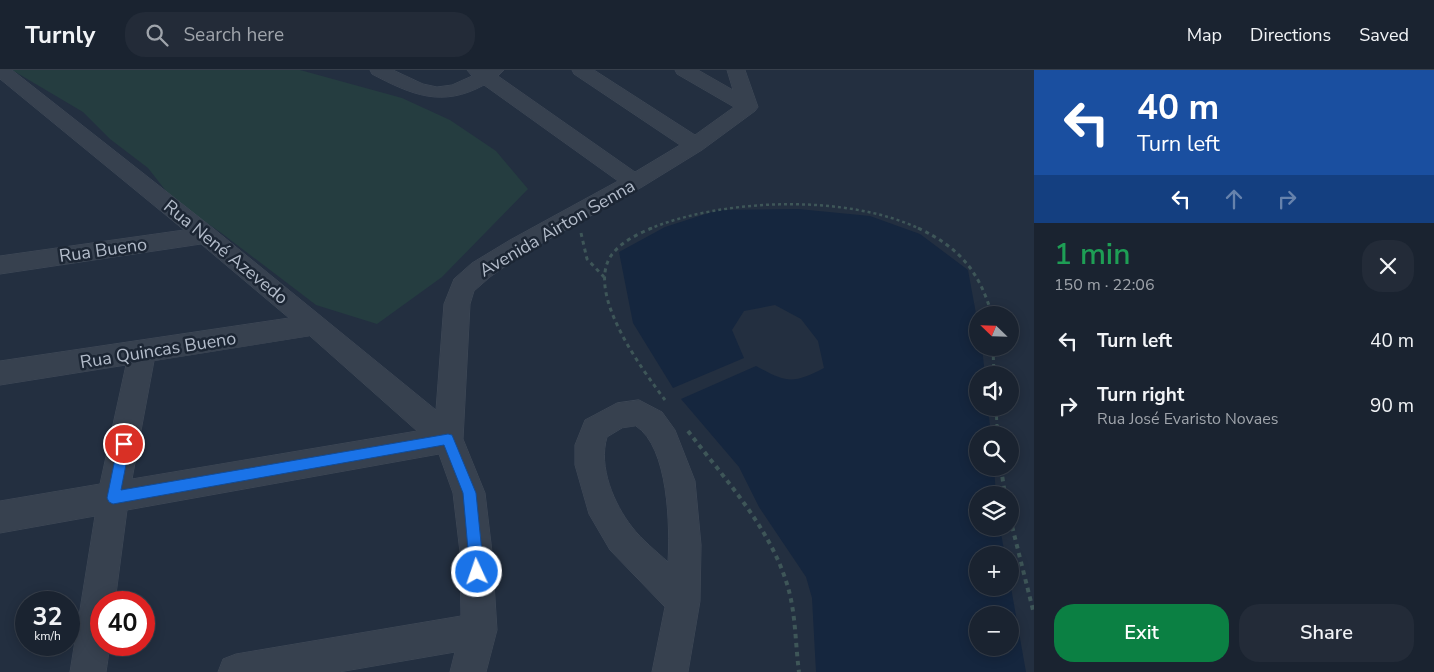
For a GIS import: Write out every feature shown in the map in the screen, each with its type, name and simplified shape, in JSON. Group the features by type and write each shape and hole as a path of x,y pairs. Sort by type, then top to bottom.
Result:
{"street":[{"name":"Rua Nené Azevedo","path":"0,70 206,235 448,439"},
{"path":"379,70 423,90 440,93 457,90 485,72 634,182"},
{"path":"580,70 694,145"},
{"path":"684,70 748,107"},
{"path":"736,70 748,107"},
{"name":"Avenida Airton Senna","path":"448,439 457,304 464,286 481,270 496,260 634,182 694,145 748,107"},
{"name":"Rua Bueno","path":"3,259 206,235"},
{"name":"Rua Quincas Bueno","path":"0,374 315,325"},
{"path":"88,672 113,498 142,353"},
{"path":"670,672 683,601 685,545 680,481 665,440 652,421 639,413 617,416 595,429 590,445 590,465 600,503 620,539 683,601"},
{"path":"0,517 448,439 470,493 476,552 479,630 468,672"},
{"path":"236,672 479,630"}],"path":[{"path":"666,403 629,348 606,295 604,276 609,260 620,244 630,236 674,218 745,205 841,207 869,210 896,218 923,230 951,248 971,267 984,290 989,306"},
{"path":"578,213 583,247 587,259 604,276"},
{"path":"684,425 746,507 776,557 792,602 799,672"},
{"path":"1014,536 1034,614"}],"green space":[{"path":"12,70 300,70 402,98 450,120 496,151 528,189 442,277 377,324 316,305 220,232 173,200 148,168 110,139 83,112"}],"water":[{"path":"798,209 870,216 920,234 968,270 975,306 969,306 969,356 983,356 984,366 969,366 969,416 989,416 990,426 969,426 969,476 995,476 995,486 969,486 969,536 1001,536 1003,546 969,546 969,596 1012,596 1014,606 969,606 969,656 1019,656 1019,633 1026,672 816,672 812,598 806,577 759,507 739,467 681,399 756,366 783,378 797,379 805,377 824,368 818,341 801,319 775,305 744,311 732,330 744,358 673,388 633,323 619,252 665,227 718,210"}],"route":[{"path":"124,444 113,498 448,439 470,493 474,520 477,572"}]}
